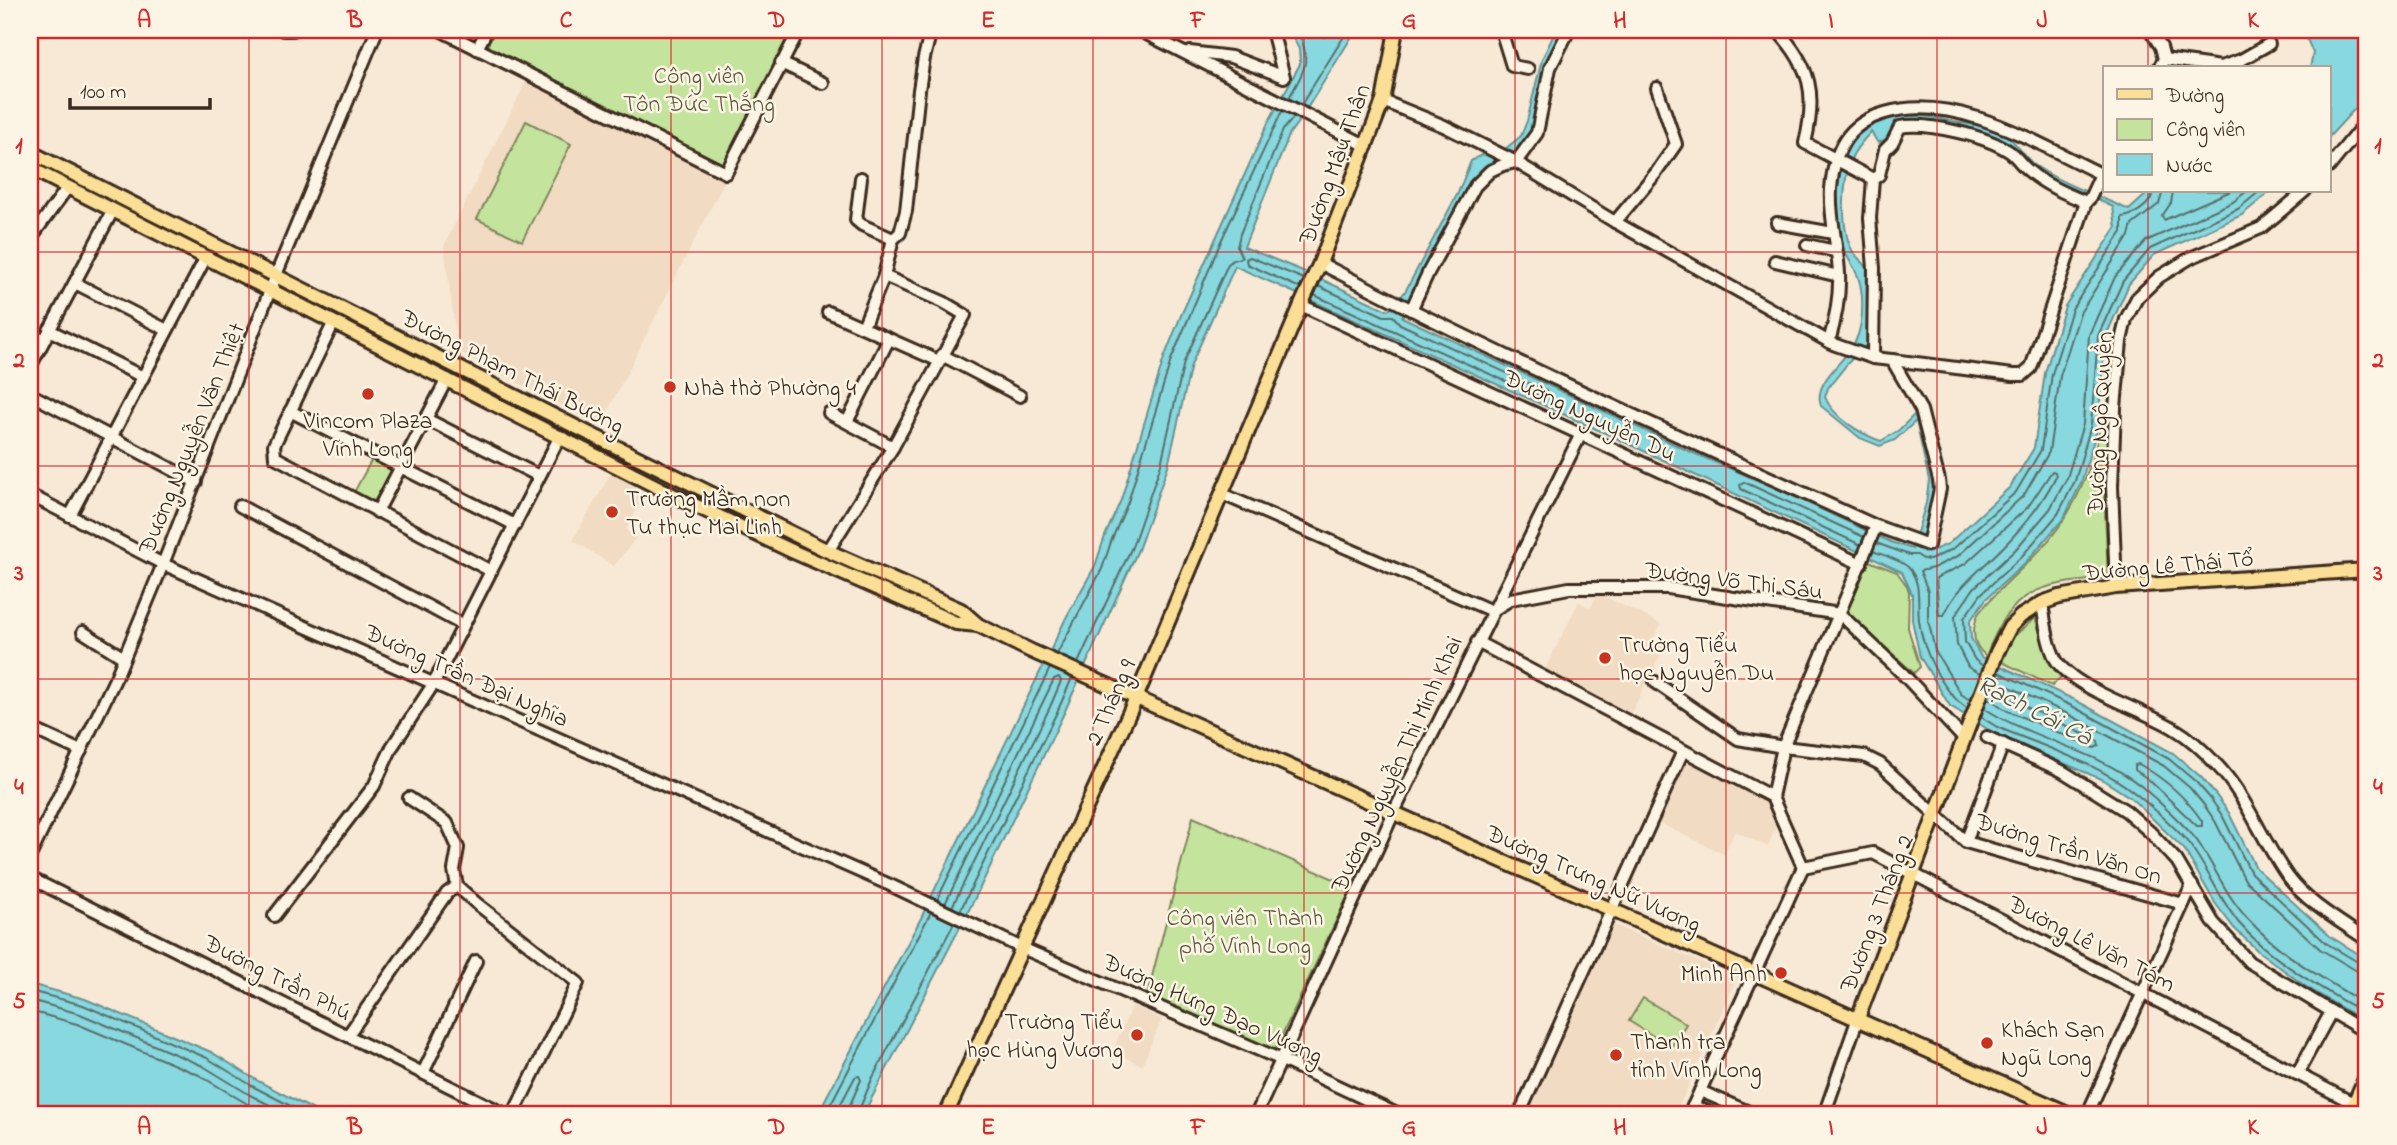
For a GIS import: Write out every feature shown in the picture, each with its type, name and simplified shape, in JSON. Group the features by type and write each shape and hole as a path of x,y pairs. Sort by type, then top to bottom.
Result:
{"main road":[{"name":"Đường Mậu Thân","path":"1302,303 1319,267 1383,101 1396,30"},
{"name":"Đường Phạm Thái Bường","path":"30,152 521,400 828,551 961,610 978,625 1099,681"},
{"name":"Đường Phạm Thái Bường","path":"30,168 675,496 821,565 956,622 978,625"},
{"path":"113,210 121,197"},
{"name":"2 Tháng 9","path":"946,1115 1136,698 1302,303"},
{"path":"514,413 521,400"},
{"path":"821,565 828,551"},
{"name":"Đường Lê Thái Tổ","path":"1969,726 1997,652 2010,627 2021,616 2042,603 2059,597 2116,587 2367,570"},
{"name":"Đường Trưng Nữ Vương","path":"1099,681 2072,1115"},
{"name":"Đường 3 Tháng 2","path":"1858,1018 1969,726"},
{"path":"2352,1110 2367,1074"}],"street":[{"path":"283,30 293,30"},
{"name":"Đường Nguyễn Văn Thiệt","path":"30,856 124,658 276,275 377,30"},
{"path":"440,30 726,173 799,30"},
{"path":"477,49 486,30"},
{"path":"863,327 884,276 893,239 900,233 906,211 922,69 931,30"},
{"path":"1139,30 1367,146"},
{"path":"1183,52 1231,57 1284,78 1272,30"},
{"path":"1501,30 1512,66 1528,69"},
{"path":"1411,310 1475,186 1490,171 1514,161 1537,133 1550,68 1569,30"},
{"path":"1777,30 1795,49 1808,78 1811,119 1805,143 1838,162 1870,177 1879,175 1885,149 1892,143 1900,127 1923,126 1996,145 2011,153 2029,172 2067,195 2089,197"},
{"path":"2150,30 2161,47 2162,64 2201,66"},
{"path":"2224,66 2241,60 2269,44"},
{"path":"781,63 823,83"},
{"path":"1615,222 1656,173 1676,144 1657,88"},
{"path":"1383,101 1514,161 1615,222 1829,342 1870,357 2023,375 2035,360 2089,197 2103,174 1985,120 1943,109 1922,107 1896,110 1874,116 1854,128 1837,152 1838,162 1831,190 1839,276 1835,324 1829,342"},
{"path":"2330,166 2367,120"},
{"path":"1870,177 1874,268 1870,357"},
{"path":"861,178 856,220 893,239"},
{"path":"30,239 68,187"},
{"name":"Đường Ngô Quyền","path":"2116,587 2112,486 2126,318 2137,298 2159,277 2190,258 2262,228 2304,192"},
{"path":"30,367 113,210"},
{"path":"1777,223 1833,233"},
{"path":"1807,245 1835,251"},
{"path":"70,516 205,257"},
{"path":"1775,261 1839,276"},
{"path":"1319,267 1376,292 1536,372 1875,529 1928,545 1940,489 1921,410 1892,360"},
{"path":"828,551 893,447 965,315 943,302 884,276"},
{"path":"75,283 167,330"},
{"name":"Đường Nguyễn Du","path":"1302,303 1862,562"},
{"path":"828,312 940,358 1020,396"},
{"path":"334,322 274,447 275,457 491,571"},
{"path":"30,333 47,335 143,377"},
{"path":"847,422 889,339"},
{"path":"377,513 447,379"},
{"path":"30,394 196,482"},
{"path":"290,411 514,525"},
{"path":"830,413 893,447"},
{"path":"426,419 539,476"},
{"name":"Đường Nguyễn Thị Minh Khai","path":"1256,1115 1394,812 1581,434"},
{"path":"274,916 374,786 392,747 434,683 560,436"},
{"path":"1222,494 1492,611"},
{"name":"Đường Trần Đại Nghĩa","path":"30,495 163,564 890,885 1009,942"},
{"path":"240,506 463,625"},
{"path":"1715,1115 1691,1110 1803,867 1772,797 1783,747 1875,529"},
{"name":"Đường Võ Thị Sáu","path":"1492,611 1510,599 1569,588 1655,588 1840,614 1902,673 1964,739"},
{"path":"2042,603 2052,649 2065,672 2105,696 2177,730 2218,765 2251,813 2290,879 2340,922 2367,940"},
{"path":"83,632 124,658"},
{"path":"1477,642 1772,797"},
{"name":"Đường Trần Văn Ơn","path":"1655,682 1738,739 1864,756 1880,764 1966,842 2183,904"},
{"path":"39,732 81,751"},
{"path":"1987,737 2062,771 2126,811 2166,848 2192,885 2213,922 2249,962 2367,1033"},
{"path":"1966,842 2003,744"},
{"path":"1519,1115 1683,751"},
{"path":"410,798 447,823 458,848 454,870 457,886 578,984 513,1115"},
{"name":"Đường Lê Văn Tám","path":"1803,867 1873,853 2297,1073 2352,1110"},
{"name":"Đường Trần Phú","path":"30,878 508,1115"},
{"path":"2087,1115 2192,885"},
{"path":"348,1035 447,893 457,886"},
{"name":"Đường Hưng Đạo Vương","path":"1009,942 1282,1060 1399,1115"},
{"path":"423,1073 476,961"},
{"path":"2297,1073 2331,1012"},
{"name":"Đường 3 Tháng 2","path":"1824,1115 1858,1018"},
{"path":"1700,1091 1756,1115"}],"shaded area":[{"path":"526,82 725,180 600,426 458,351 444,246"},
{"name":"Trường Mầm non Tư thục Mai Linh","path":"611,473 645,493 626,530 636,538 614,566 573,540"},
{"name":"Trường Tiểu học Nguyễn Du","path":"1598,593 1661,624 1653,640 1665,646 1631,713 1545,669 1579,602 1591,608"},
{"path":"1685,759 1767,798 1775,815 1776,825 1768,847 1735,831 1724,854 1655,821"},
{"path":"1614,925 1737,978 1685,1093 1675,1115 1528,1115"},
{"name":"Trường Tiểu học Hùng Vương","path":"1132,1006 1162,1019 1142,1065 1112,1052"}],"green space":[{"name":"Công viên Tôn Đức Thắng","path":"493,30 793,30 727,163 723,165 492,52 489,38"},
{"path":"526,121 571,144 522,241 477,219"},
{"path":"2099,433 2108,433 2104,487 2108,578 2064,583 2031,593 2018,602 2007,615 1986,656 1978,647 1974,636 1978,614 2050,539 2060,525 2084,481"},
{"path":"372,459 392,470 371,507 352,496"},
{"path":"1869,561 1897,572 1907,586 1908,628 1920,667 1914,673 1848,614 1847,609 1864,565"},
{"path":"2035,618 2046,651 2061,677 2052,686 2002,662 2012,638"},
{"name":"Công viên Thành phố Vĩnh Long","path":"1193,817 1352,887 1275,1050 1147,996"},
{"path":"1643,998 1686,1024 1671,1047 1629,1021"}],"water":[{"name":"Rạch Cái Cá","path":"1289,30 1312,30 1325,37 1331,30 1356,30 1290,133 1244,247 1387,310 1393,308 1406,290 1458,193 1471,161 1481,155 1504,150 1521,136 1542,59 1556,30 1565,30 1534,130 1517,154 1488,164 1473,182 1402,317 1691,452 1912,549 1926,503 1929,480 1916,421 1895,440 1880,446 1860,438 1821,406 1821,388 1852,348 1861,324 1861,286 1840,240 1837,205 1839,171 1845,152 1854,137 1881,120 1897,117 1932,117 1990,127 2007,136 2031,162 2047,173 2129,210 2149,192 2270,192 2242,215 2154,255 2129,284 2105,338 2098,426 2081,483 2064,518 2027,561 1986,599 1970,621 1971,638 1981,657 2075,700 2173,753 2201,777 2229,813 2256,868 2331,937 2367,959 2367,1023 2305,986 2258,951 2234,928 2215,903 2184,849 2131,798 2103,780 1994,733 1950,706 1920,657 1912,620 1912,594 1902,572 1618,439 1235,266 1191,365 1168,466 1138,550 976,896 863,1115 817,1115 921,918 1067,616 1095,566 1121,500 1164,358 1182,313 1268,123 1300,64 1299,49","holes":["1928,122 2015,152 2035,171 2072,193 2094,198 2113,207 2116,228 2065,306 2045,373 2034,448 2010,487 1948,544 1927,553 1924,552 1938,485 1918,411 1899,430 1881,441 1848,424 1834,411 1825,397 1828,388 1866,345 1871,333 1869,271 1852,250 1844,215 1845,188 1850,163 1854,153 1871,132 1878,143"]},
{"path":"2303,30 2367,30 2367,89 2362,101 2330,136 2330,66 2310,66 2313,53"},
{"path":"30,984 85,999 211,1052 258,1081 323,1115 50,1115 30,1108"}],"pier":[{"path":"1986,655 2002,662 1977,727 1962,718"}],"place":[{"name":"Nhà thờ Phường 4","path":"670,387"},
{"name":"Vincom Plaza Vĩnh Long","path":"368,394"},
{"name":"Trường Mầm non Tư thục Mai Linh","path":"612,512"},
{"name":"Trường Tiểu học Nguyễn Du","path":"1605,658"},
{"name":"Minh Anh","path":"1781,973"},
{"name":"Trường Tiểu học Hùng Vương","path":"1137,1035"},
{"name":"Khách Sạn Ngũ Long","path":"1987,1043"},
{"name":"Thanh tra tỉnh Vĩnh Long","path":"1616,1055"}]}
